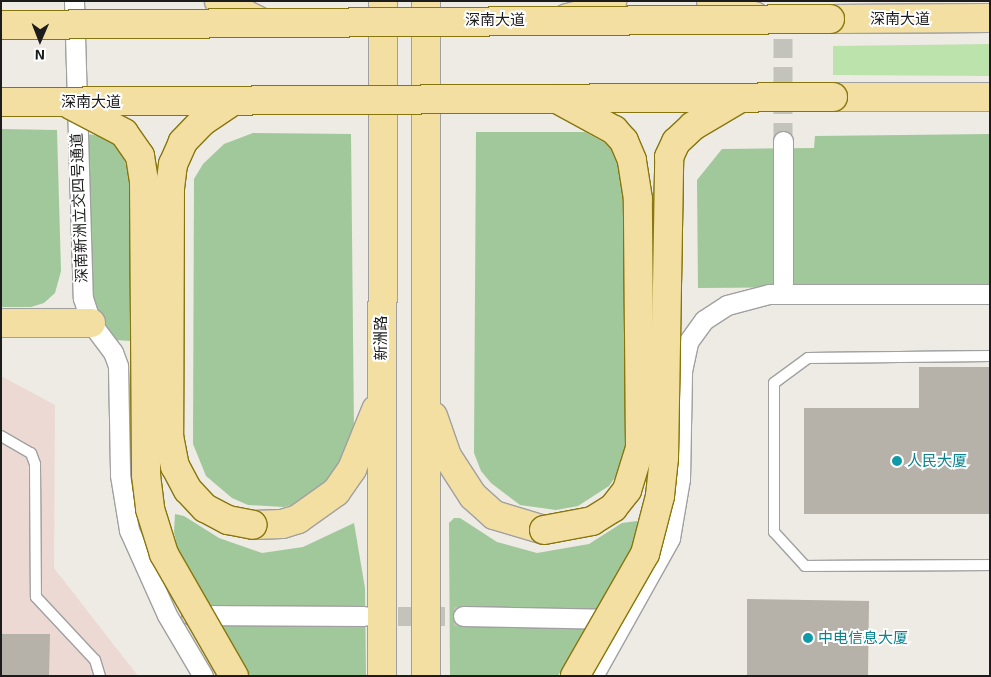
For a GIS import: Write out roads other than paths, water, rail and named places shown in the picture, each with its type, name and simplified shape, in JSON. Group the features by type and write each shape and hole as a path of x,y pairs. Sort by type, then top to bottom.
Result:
{"main road":[{"path":"52,24 96,1"},
{"path":"219,1 259,21"},
{"name":"新洲路","path":"382,676 383,1"},
{"path":"426,1 426,676"},
{"path":"558,20 595,11 612,1"},
{"path":"711,1 730,11 768,19"},
{"name":"深南大道","path":"1,26 259,21 990,18"},
{"name":"深南大道","path":"1,102 990,97"},
{"path":"426,397 448,456 472,496 494,516 544,530 592,521 613,508 627,490 635,472 641,424 638,199 632,160 624,141 614,130 556,98"},
{"path":"575,676 645,554 660,496 664,458 669,157 676,142 693,126 740,98"},
{"path":"233,101 202,122 183,142 173,164 170,187 169,436 175,466 188,490 206,508 228,520 253,525 282,524 298,519 336,492 352,469 381,397"},
{"path":"66,102 120,129 140,156 144,180 146,475 150,510 164,554 234,676"},
{"path":"1,323 91,323"}],"street":[{"name":"深南新洲立交四号通道","path":"74,1 81,281 91,323"},
{"path":"783,141 783,294"},
{"path":"593,676 663,554 674,523 680,479 682,371 688,342 704,320 726,305 754,296 783,294 990,294"},
{"path":"91,323 113,352 118,366 120,475 129,530 167,615 203,676"},
{"path":"167,615 364,616"},
{"path":"463,616 626,619"}],"lane":[{"path":"990,356 808,358 774,382 774,532 805,566 990,565"},
{"path":"1,436 31,453 35,464 36,597 94,660 100,676"}],"tunnel":[{"path":"783,1 783,141"},
{"path":"370,616 463,616"}],"place":[{"name":"人民大厦","path":"897,461"},
{"name":"中电信息大厦","path":"808,638"}]}
